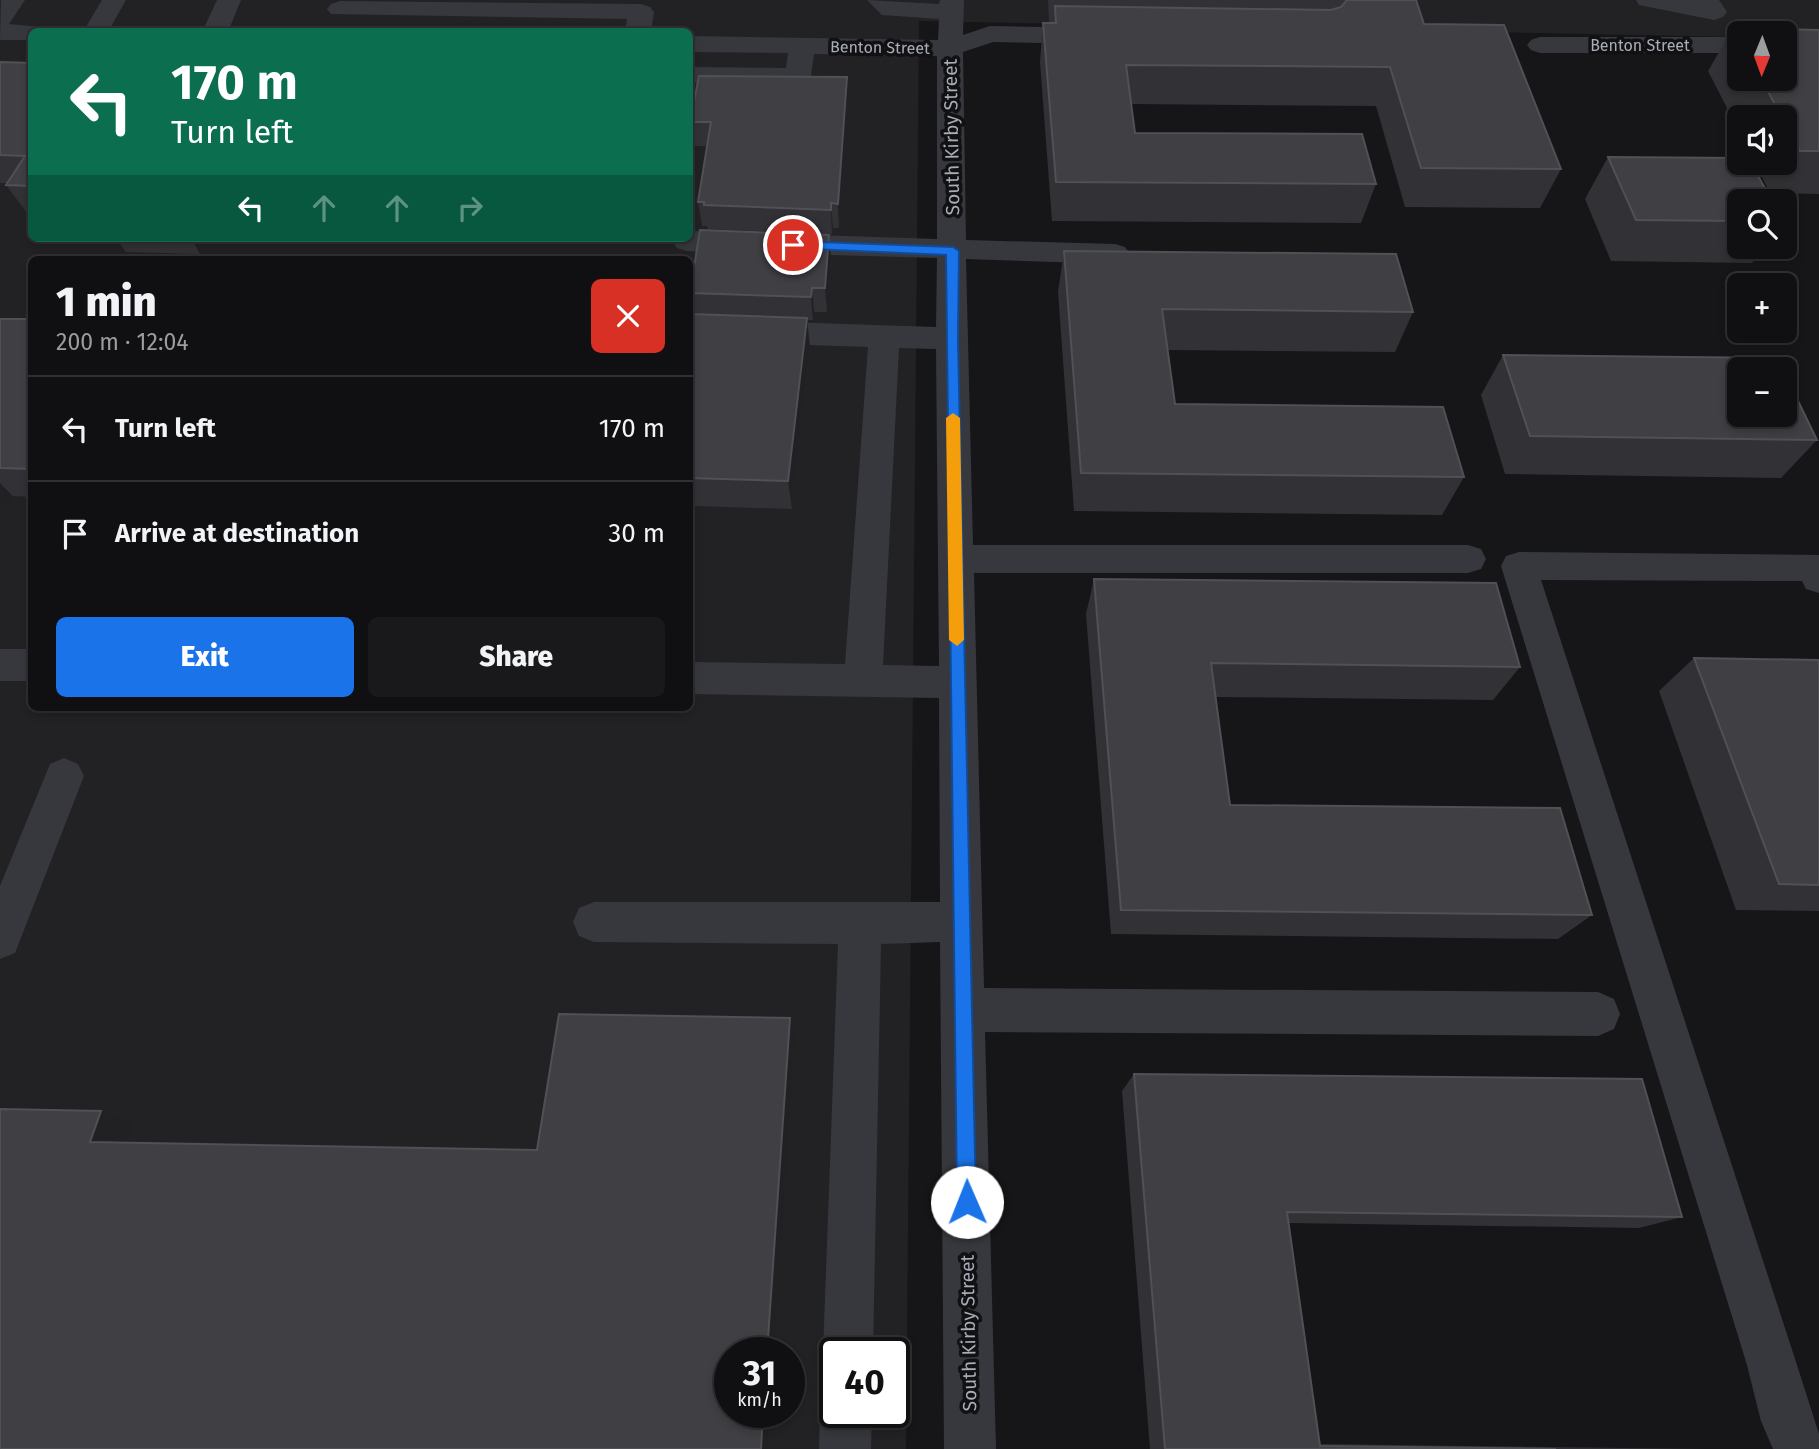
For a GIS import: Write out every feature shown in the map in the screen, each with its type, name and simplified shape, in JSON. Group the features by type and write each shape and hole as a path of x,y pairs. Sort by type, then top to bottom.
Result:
{"street":[{"path":"97,28 114,0"},
{"path":"217,28 229,0"},
{"path":"879,0 891,10 952,6"},
{"path":"1648,0 1714,12 1707,0"},
{"name":"South Kirby Street","path":"952,6 952,339 970,1449"},
{"path":"338,13 642,12 639,28"},
{"path":"0,32 28,33"},
{"name":"Benton Street","path":"693,44 950,48 990,34 1114,36"},
{"name":"Benton Street","path":"1540,45 1727,44"},
{"path":"693,75 798,76 802,45"},
{"path":"693,241 953,251 1147,254"},
{"path":"693,330 952,339"},
{"path":"863,682 884,337"},
{"path":"956,559 1468,559"},
{"path":"1798,1449 1519,566 1813,567 1819,579"},
{"path":"0,664 28,665"},
{"path":"693,678 957,682"},
{"path":"0,939 64,776"},
{"path":"594,922 963,922"},
{"path":"848,1337 860,924"},
{"path":"964,1010 1598,1014"},
{"path":"845,1449 846,1428"}],"shaded area":[{"path":"0,0 1819,0 1819,38 1797,35 1797,21 1727,21 1727,37 919,21 907,1337 819,1337 819,1428 906,1428 906,1449 0,1449"}],"building":[{"path":"1347,0 1416,0 1424,24 1504,25 1561,169 1421,168 1390,67 1126,65 1135,133 1362,134 1376,184 1056,182 1043,23 1056,23 1055,6 1331,10 1341,7"},
{"path":"1797,29 1819,30 1819,151 1800,151 1797,145 1797,105 1775,105 1768,91 1797,91"},
{"path":"0,62 28,63 28,186 6,185 25,156 0,155"},
{"path":"699,76 847,77 838,204 831,203 831,210 704,205 704,202 698,202 711,122 693,122"},
{"path":"1608,157 1727,158 1727,175 1758,175 1765,189 1727,189 1727,221 1636,220"},
{"path":"700,230 829,235 825,288 812,288 811,297 693,293"},
{"path":"1064,251 1396,254 1413,312 1162,309 1175,404 1443,407 1464,477 1081,473"},
{"path":"693,314 807,318 788,481 693,478"},
{"path":"0,319 28,319 28,469 0,468"},
{"path":"1503,355 1727,357 1727,427 1797,427 1797,399 1817,440 1530,436"},
{"path":"1094,579 1496,583 1520,667 1211,663 1230,805 1560,808 1592,915 1121,910"},
{"path":"1694,658 1818,660 1819,885 1779,884"},
{"path":"559,1014 790,1018 768,1337 714,1337 714,1428 762,1428 761,1449 0,1449 0,1109 101,1111 90,1142 537,1150"},
{"path":"1134,1074 1642,1079 1682,1217 1287,1212 1320,1446 1556,1449 1165,1449"}],"slow traffic":[{"path":"953,418 957,640"}],"route":[{"path":"793,245 953,251 957,682 967,1202"}]}
